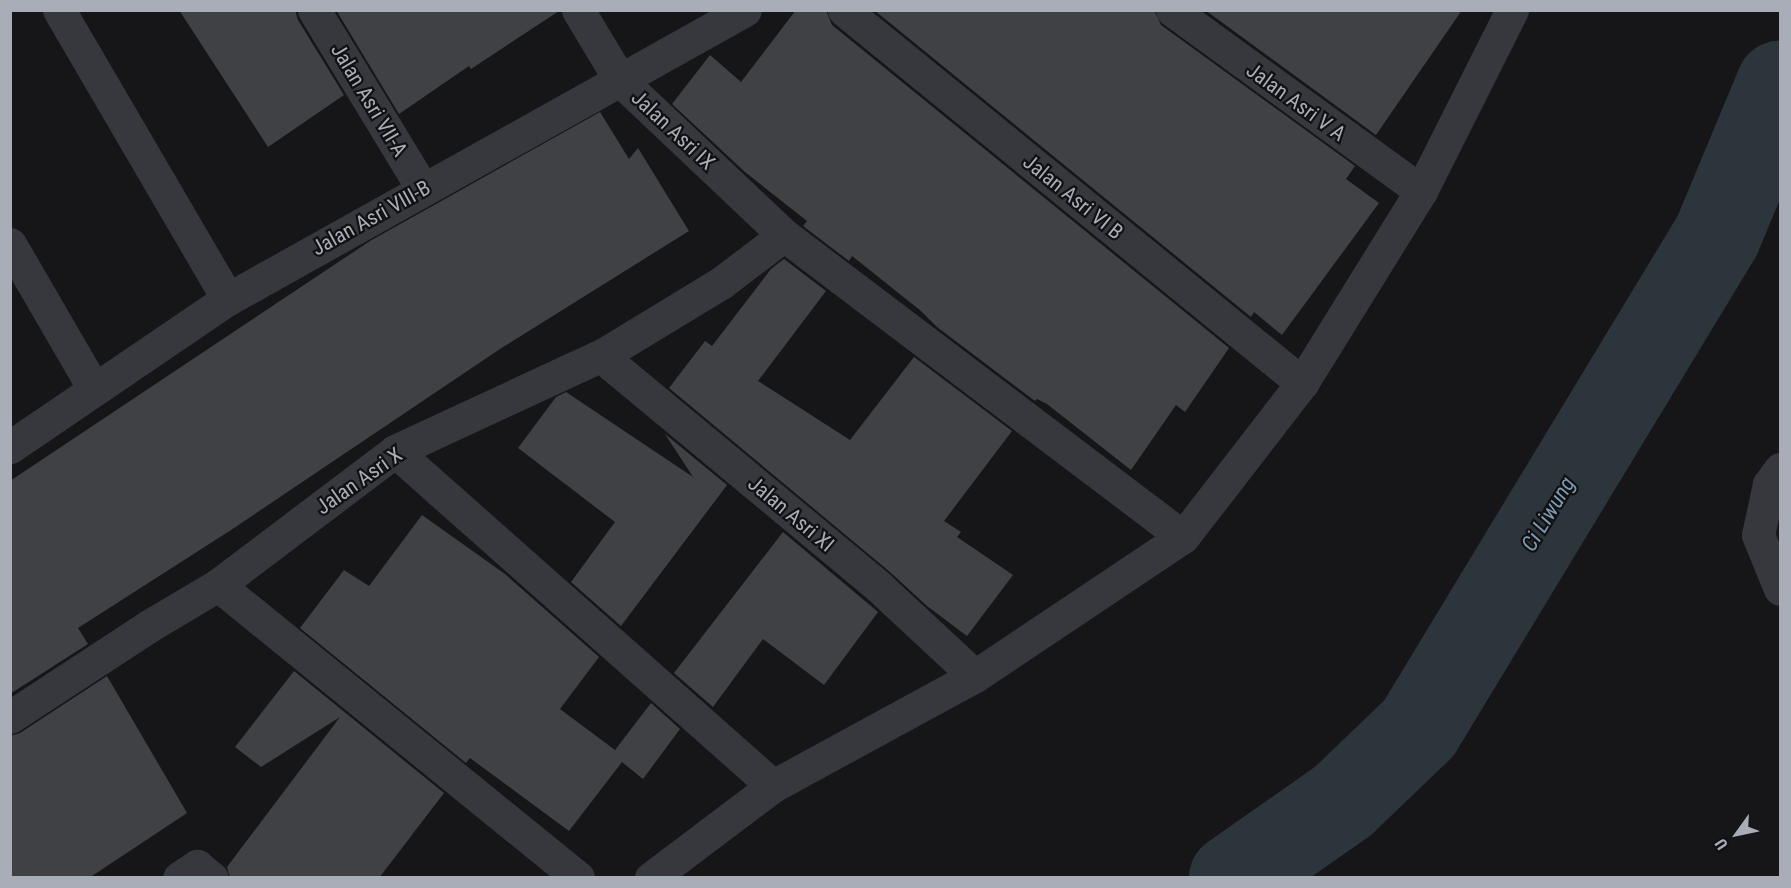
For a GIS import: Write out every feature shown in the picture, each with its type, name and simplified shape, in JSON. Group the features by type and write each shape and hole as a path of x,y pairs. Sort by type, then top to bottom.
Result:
{"street":[{"path":"59,10 228,299"},
{"name":"Jalan Asri VII-A","path":"314,10 423,189"},
{"name":"Jalan Asri IX","path":"579,10 620,80 784,235 1183,537"},
{"name":"Jalan Asri VIII-B","path":"10,447 228,299 745,10"},
{"name":"Jalan Asri VI B","path":"844,10 1302,383"},
{"name":"Jalan Asri V A","path":"1172,10 1422,191"},
{"path":"651,878 773,786 975,676 1183,537 1302,383 1422,191 1512,10"},
{"name":"Jalan Asri X","path":"10,717 149,626 218,585 395,452 604,354 721,283 784,235"},
{"path":"10,244 94,389"},
{"name":"Jalan Asri XI","path":"604,354 612,365 878,586 975,676"},
{"path":"395,452 773,786"},
{"path":"1780,469 1769,484 1758,535 1780,589"},
{"path":"218,585 578,878"},
{"path":"179,878 197,866 212,878"}],"building":[{"path":"179,10 295,10 298,20 344,95 268,147"},
{"path":"336,10 559,11 471,69 469,66 399,114"},
{"path":"796,10 826,10 832,25 1229,348 1185,412 1176,405 1131,470 1047,404 1037,399 1035,401 937,327 921,311 852,256 849,261 803,226 807,221 745,172 672,104 710,55 741,82"},
{"path":"874,10 1154,10 1161,25 1355,166 1346,179 1379,203 1282,335 1254,312 1251,317"},
{"path":"1205,10 1462,10 1376,135"},
{"path":"600,112 629,159 638,148 689,231 500,349 231,530 78,628 88,644 10,694 10,481 370,241"},
{"path":"784,259 826,291 758,381 850,440 914,357 1012,431 944,521 961,532 957,537 1013,575 967,636 927,606 890,572 669,388 705,341 712,346 771,269"},
{"path":"566,392 693,477 665,434 727,485 621,626 571,582 615,522 518,448 556,397"},
{"path":"422,515 505,574 599,657 560,709 615,750 651,703 680,729 643,779 622,762 569,831 470,758 466,763 300,628 344,570 369,586"},
{"path":"783,532 878,612 824,685 763,639 713,707 674,673"},
{"path":"294,671 444,793 379,878 230,878 227,867 340,717 261,767 235,747"},
{"path":"107,676 187,813 89,878 10,878 10,736 20,733"}],"waterway":[{"name":"Ci Liwung","path":"1233,878 1343,801 1419,728 1717,236 1780,85"}]}
